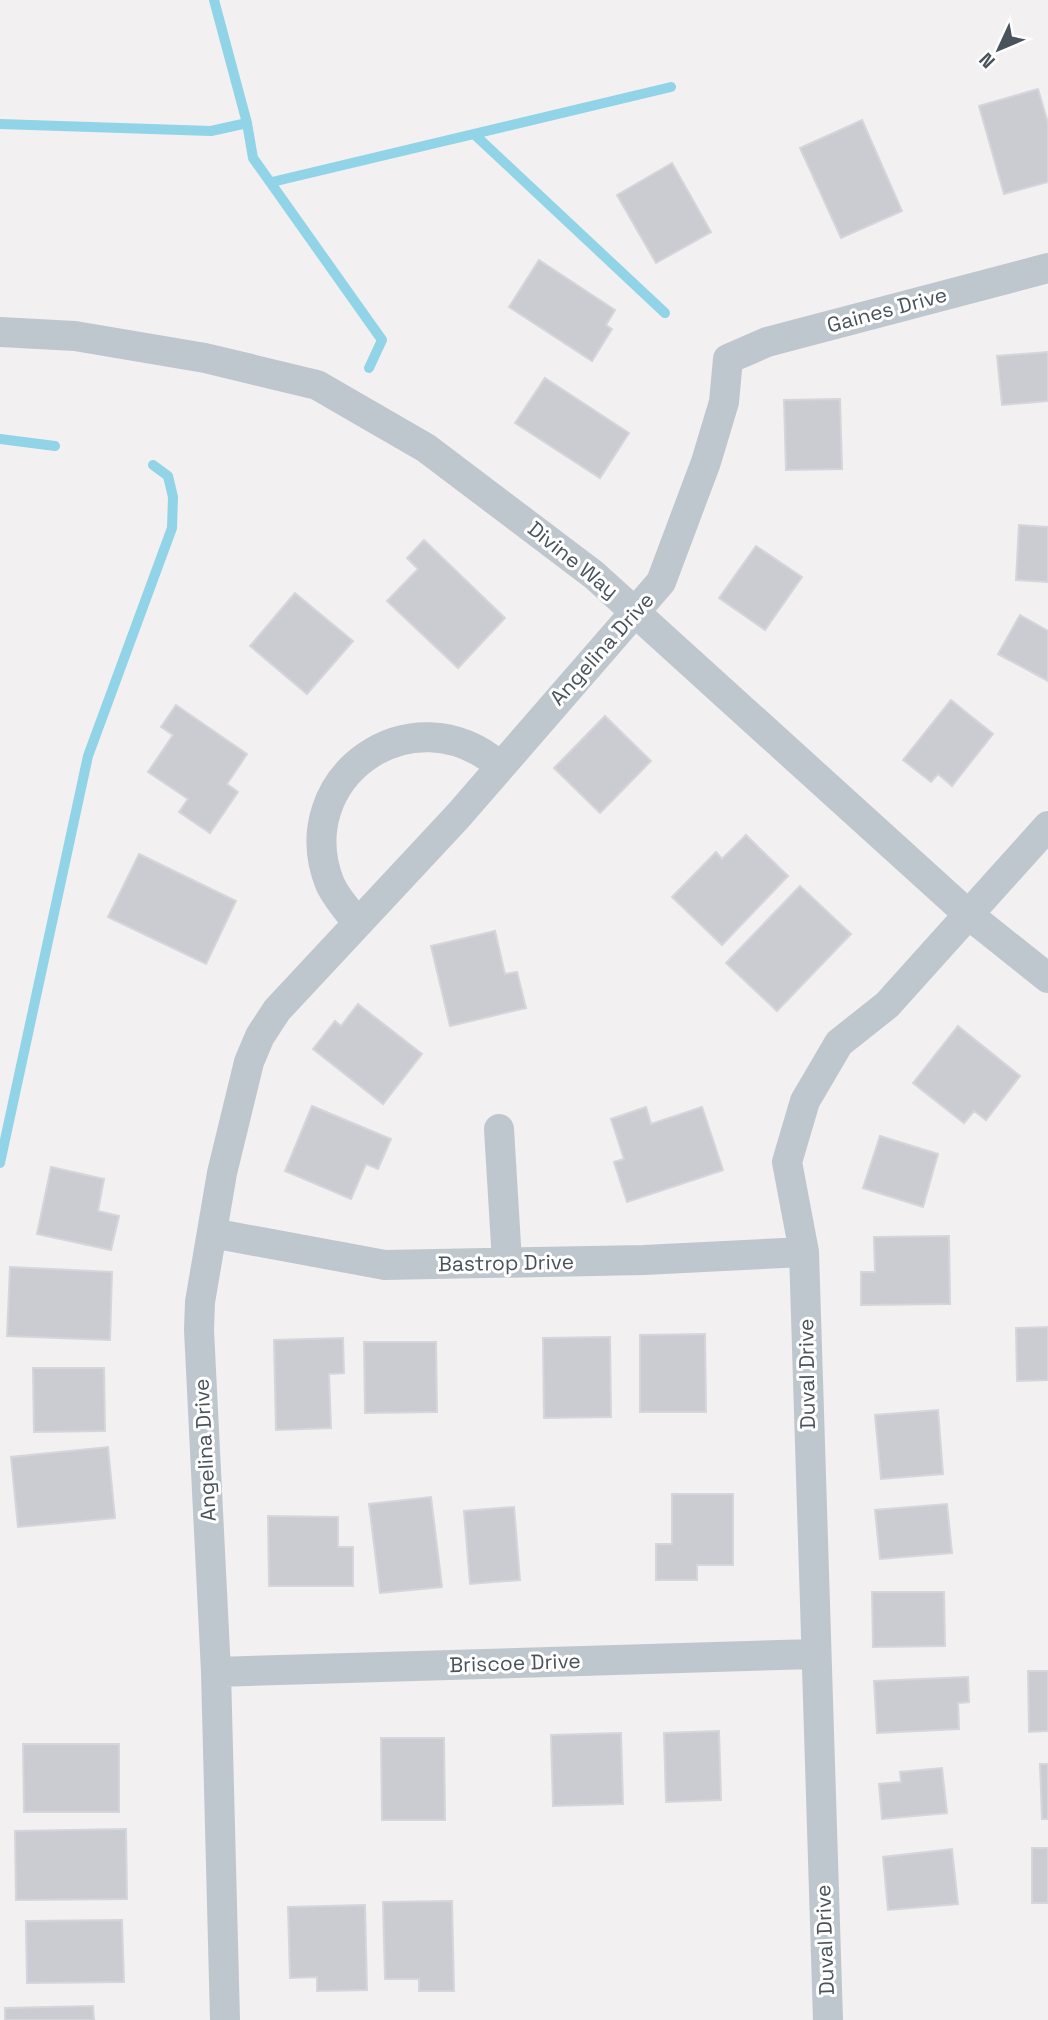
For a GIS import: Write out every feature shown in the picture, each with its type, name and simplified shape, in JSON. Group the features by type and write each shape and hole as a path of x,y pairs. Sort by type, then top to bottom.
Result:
{"street":[{"name":"Gaines Drive","path":"728,359 767,342 1048,268"},
{"name":"Divine Way","path":"0,332 75,336 205,358 317,385 425,448 514,512 594,575 969,915 1048,978"},
{"name":"Angelina Drive","path":"225,2020 216,1672 199,1330 200,1302 212,1233 241,1091 260,1036 277,1010 500,766 661,582 692,507 724,402 728,359"},
{"path":"358,923 331,885 324,860 327,815 333,794 344,777 378,747 419,735 463,741 482,750 500,766"},
{"name":"Duval Drive","path":"828,2020 814,1654 804,1252 787,1162 805,1101 839,1042 887,1005 1048,826"},
{"path":"499,1129 507,1262"},
{"name":"Bastrop Drive","path":"212,1233 384,1265 644,1260 804,1252"},
{"name":"Briscoe Drive","path":"216,1672 814,1654"}],"building":[{"path":"1038,89 1048,123 1048,182 1004,194 979,106"},
{"path":"862,120 902,211 841,238 800,148"},
{"path":"672,163 711,232 656,263 617,195"},
{"path":"539,260 615,310 606,325 612,329 592,361 509,307"},
{"path":"1048,352 1048,401 1002,405 997,356"},
{"path":"545,378 629,433 600,478 515,423"},
{"path":"840,399 842,469 786,470 784,400"},
{"path":"1019,525 1048,527 1048,582 1016,580"},
{"path":"424,540 505,618 458,668 387,601 418,569 407,558"},
{"path":"756,546 802,577 765,630 719,598"},
{"path":"295,593 353,641 307,694 250,646"},
{"path":"1020,615 1048,631 1048,681 998,654"},
{"path":"951,700 993,734 952,786 938,774 931,782 903,760"},
{"path":"176,705 247,754 227,784 238,792 210,833 179,812 188,799 148,772 173,735 161,727"},
{"path":"605,716 651,761 600,813 554,768"},
{"path":"746,835 788,876 722,945 672,897 716,852 722,859"},
{"path":"139,854 236,901 206,964 108,917"},
{"path":"800,886 851,934 777,1011 726,963"},
{"path":"495,931 505,974 517,972 526,1008 450,1026 431,946"},
{"path":"358,1004 422,1054 383,1104 313,1049 335,1021 341,1026"},
{"path":"958,1026 1020,1076 986,1120 974,1111 964,1123 913,1083"},
{"path":"312,1106 391,1139 378,1169 366,1164 351,1199 285,1171"},
{"path":"646,1107 651,1124 702,1107 723,1170 627,1202 614,1162 624,1159 611,1119"},
{"path":"880,1136 938,1154 923,1207 863,1188"},
{"path":"51,1167 104,1179 98,1211 119,1216 111,1250 37,1234"},
{"path":"949,1236 950,1304 861,1305 861,1272 875,1272 874,1237"},
{"path":"10,1267 112,1272 110,1340 7,1336"},
{"path":"1048,1327 1048,1380 1017,1381 1016,1328"},
{"path":"705,1334 706,1412 640,1412 640,1335"},
{"path":"610,1337 611,1417 544,1418 543,1338"},
{"path":"343,1338 344,1373 329,1374 331,1428 276,1430 274,1340"},
{"path":"364,1342 436,1342 437,1412 365,1413"},
{"path":"33,1368 104,1368 105,1431 34,1432"},
{"path":"938,1410 943,1474 881,1479 875,1415"},
{"path":"108,1447 115,1518 18,1527 11,1457"},
{"path":"672,1494 733,1494 733,1565 697,1565 697,1580 656,1580 656,1544 672,1544"},
{"path":"431,1497 442,1587 380,1593 369,1504"},
{"path":"947,1504 952,1553 880,1559 875,1510"},
{"path":"514,1507 520,1580 470,1584 464,1511"},
{"path":"268,1516 338,1517 338,1547 353,1547 353,1586 269,1586"},
{"path":"872,1592 944,1592 945,1646 873,1647"},
{"path":"1028,1671 1048,1671 1048,1731 1029,1732"},
{"path":"968,1677 969,1702 958,1703 959,1729 877,1733 874,1681"},
{"path":"719,1731 721,1800 666,1802 664,1733"},
{"path":"621,1733 623,1804 553,1806 551,1735"},
{"path":"381,1738 444,1738 445,1820 382,1820"},
{"path":"23,1744 119,1744 119,1812 24,1812"},
{"path":"1040,1764 1048,1764 1048,1819 1042,1819"},
{"path":"942,1768 947,1813 882,1819 879,1784 901,1782 900,1772"},
{"path":"126,1829 127,1899 16,1900 15,1831"},
{"path":"1032,1848 1048,1848 1048,1903 1032,1903"},
{"path":"952,1849 958,1904 888,1910 883,1857"},
{"path":"452,1901 454,1991 419,1991 419,1979 385,1979 383,1902"},
{"path":"365,1905 367,1990 317,1991 317,1977 290,1978 288,1907"},
{"path":"122,1920 124,1982 27,1983 26,1921"},
{"path":"93,2006 94,2020 5,2020 5,2008"}],"waterway":[{"path":"214,0 247,123 253,158 382,340 369,368"},
{"path":"272,182 671,87"},
{"path":"0,124 211,131 247,123"},
{"path":"474,134 665,313"},
{"path":"0,439 55,446"},
{"path":"0,1163 88,756 172,528 173,497 168,476 153,465"}]}
